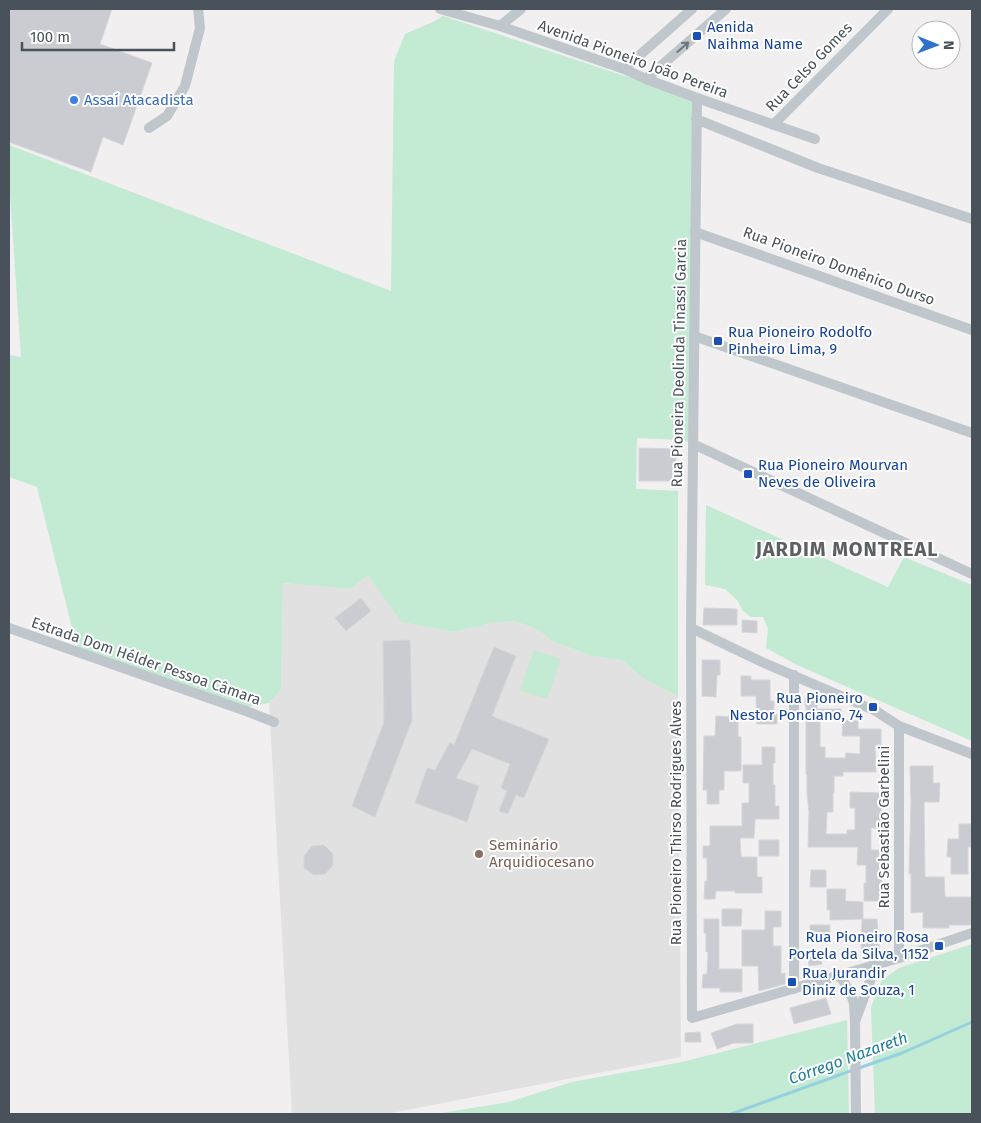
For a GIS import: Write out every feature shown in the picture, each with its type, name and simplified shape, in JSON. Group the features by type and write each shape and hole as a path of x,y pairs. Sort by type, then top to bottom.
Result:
{"street":[{"path":"149,128 167,116 185,86 200,28 198,9"},
{"name":"Avenida Pioneiro João Pereira","path":"440,9 500,26 815,139"},
{"path":"500,26 521,9"},
{"path":"624,69 692,9"},
{"path":"646,79 726,9"},
{"name":"Rua Celso Gomes","path":"773,125 888,9"},
{"name":"Rua Pioneira Deolinda Tinassi Garcia","path":"690,628 697,98"},
{"path":"696,119 818,168 972,219"},
{"name":"Rua Pioneiro Domênico Durso","path":"695,232 972,330"},
{"path":"694,336 972,433"},
{"path":"693,444 972,574"},
{"name":"Estrada Dom Hélder Pessoa Câmara","path":"9,628 246,710 274,722"},
{"path":"690,628 876,711 899,726 972,754"},
{"name":"Rua Pioneiro Thirso Rodrigues Alves","path":"690,628 692,1018 794,989"},
{"path":"794,676 794,989 899,958 972,933"},
{"name":"Rua Sebastião Garbelini","path":"899,726 899,958"},
{"path":"855,1022 876,965"},
{"path":"839,975 850,991 854,1004 856,1114"}],"shaded area":[{"name":"Seminário Arquidiocesano","path":"368,576 403,622 453,632 492,623 514,621 537,629 552,641 592,656 622,660 644,679 678,696 681,1057 386,1114 292,1114 269,703 281,690 283,583 350,589"}],"green space":[{"path":"443,16 698,100 693,444 683,440 637,438 636,489 678,491 678,696 644,679 622,660 592,656 552,641 537,629 514,621 492,623 453,632 402,622 368,576 350,589 283,583 281,690 269,703 247,707 77,648 37,487 9,477 9,355 21,357 9,179 9,145 391,291 394,61 405,34"},
{"path":"706,505 888,587 904,557 972,585 972,741 797,665 766,648 768,629 763,617 751,617 743,611 737,600 725,589 705,585"},
{"path":"534,650 561,659 547,699 520,690"},
{"path":"972,944 972,1114 875,1114 871,1007 882,980 899,968"},
{"path":"847,1020 849,1114 435,1114 509,1102 572,1082 682,1062"}],"building":[{"name":"Assaí Atacadista","path":"9,9 112,9 100,44 152,63 123,145 103,137 91,172 9,142"},
{"path":"639,448 676,449 676,481 639,481"},
{"path":"361,598 371,611 346,631 335,618"},
{"path":"704,608 737,609 737,625 703,625"},
{"path":"742,620 757,621 757,633 742,632"},
{"path":"410,640 412,720 375,817 352,806 384,722 383,641"},
{"path":"494,647 516,656 492,716 549,739 524,798 516,795 508,814 499,811 507,791 501,788 510,764 472,749 456,778 479,786 467,822 415,803 427,768 435,770 450,742 454,745"},
{"path":"702,660 720,660 720,675 717,675 716,697 702,696"},
{"path":"741,676 751,676 751,680 770,680 770,701 774,701 774,714 777,714 777,724 757,724 756,696 741,696"},
{"path":"805,697 817,697 817,709 841,709 841,720 820,720 820,747 825,747 825,758 845,758 846,753 860,754 860,736 842,736 843,720 858,721 858,729 881,729 881,745 875,745 876,772 843,772 843,776 834,776 833,812 827,812 826,834 847,834 847,830 855,830 855,808 850,808 850,792 883,793 881,828 871,828 871,850 879,850 879,869 882,869 881,901 864,901 866,865 857,865 858,847 808,847 809,812 806,774"},
{"path":"716,716 738,717 738,737 741,737 741,771 724,771 724,790 719,790 719,804 707,804 707,790 703,790 704,736 715,736"},
{"path":"762,747 775,747 773,785 775,785 775,806 779,806 779,819 755,819 754,838 740,838 741,857 757,857 757,877 762,877 762,893 716,891 715,899 704,899 705,881 707,881 707,858 703,858 703,846 710,846 710,826 742,826 742,803 749,803 749,783 743,783 743,765 762,765"},
{"path":"910,766 933,766 933,783 940,783 939,802 924,802 925,877 944,877 945,897 972,897 972,925 949,925 949,928 923,928 923,912 911,913 911,874 909,874"},
{"path":"959,824 972,824 972,847 968,847 968,874 951,874 951,857 947,857 948,839 959,839"},
{"path":"759,840 779,840 779,856 759,856"},
{"path":"324,845 333,854 333,865 325,874 314,875 304,868 304,856 312,846"},
{"path":"811,870 826,870 826,887 810,887"},
{"path":"827,889 846,889 845,901 863,902 863,919 877,919 879,949 861,949 862,919 830,920 830,910 827,910"},
{"path":"722,909 742,909 741,926 722,926"},
{"path":"765,911 781,911 781,927 773,927 773,946 781,946 781,974 785,973 785,984 759,991 758,966 742,966 742,930 765,930"},
{"path":"704,919 719,919 719,969 742,969 742,992 720,992 720,988 702,988 703,974 707,974 708,952 706,952"},
{"path":"810,925 830,925 830,942 810,942"},
{"path":"820,955 822,964 809,966 808,957"},
{"path":"826,998 831,1014 794,1024 790,1008"},
{"path":"737,1024 753,1024 753,1043 734,1043 717,1049 711,1033"},
{"path":"700,1032 701,1042 685,1042 685,1033"}],"waterway":[{"name":"Córrego Nazareth","path":"859,1068 902,1053 972,1022"},
{"name":"Córrego Nazareth","path":"731,1114 853,1070"}],"place":[{"name":"Aenida Naihma Name","path":"697,36"},
{"name":"Assaí Atacadista","path":"74,100"},
{"name":"Rua Pioneiro Rodolfo Pinheiro Lima, 9","path":"718,341"},
{"name":"Rua Pioneiro Mourvan Neves de Oliveira","path":"748,474"},
{"name":"Rua Pioneiro Nestor Ponciano, 74","path":"873,707"},
{"name":"Seminário Arquidiocesano","path":"479,854"},
{"name":"Rua Pioneiro Rosa Portela da Silva, 1152","path":"939,946"},
{"name":"Rua Jurandir Diniz de Souza, 1","path":"792,982"}],"district":[{"name":"JARDIM MONTREAL","path":"847,549"}]}
